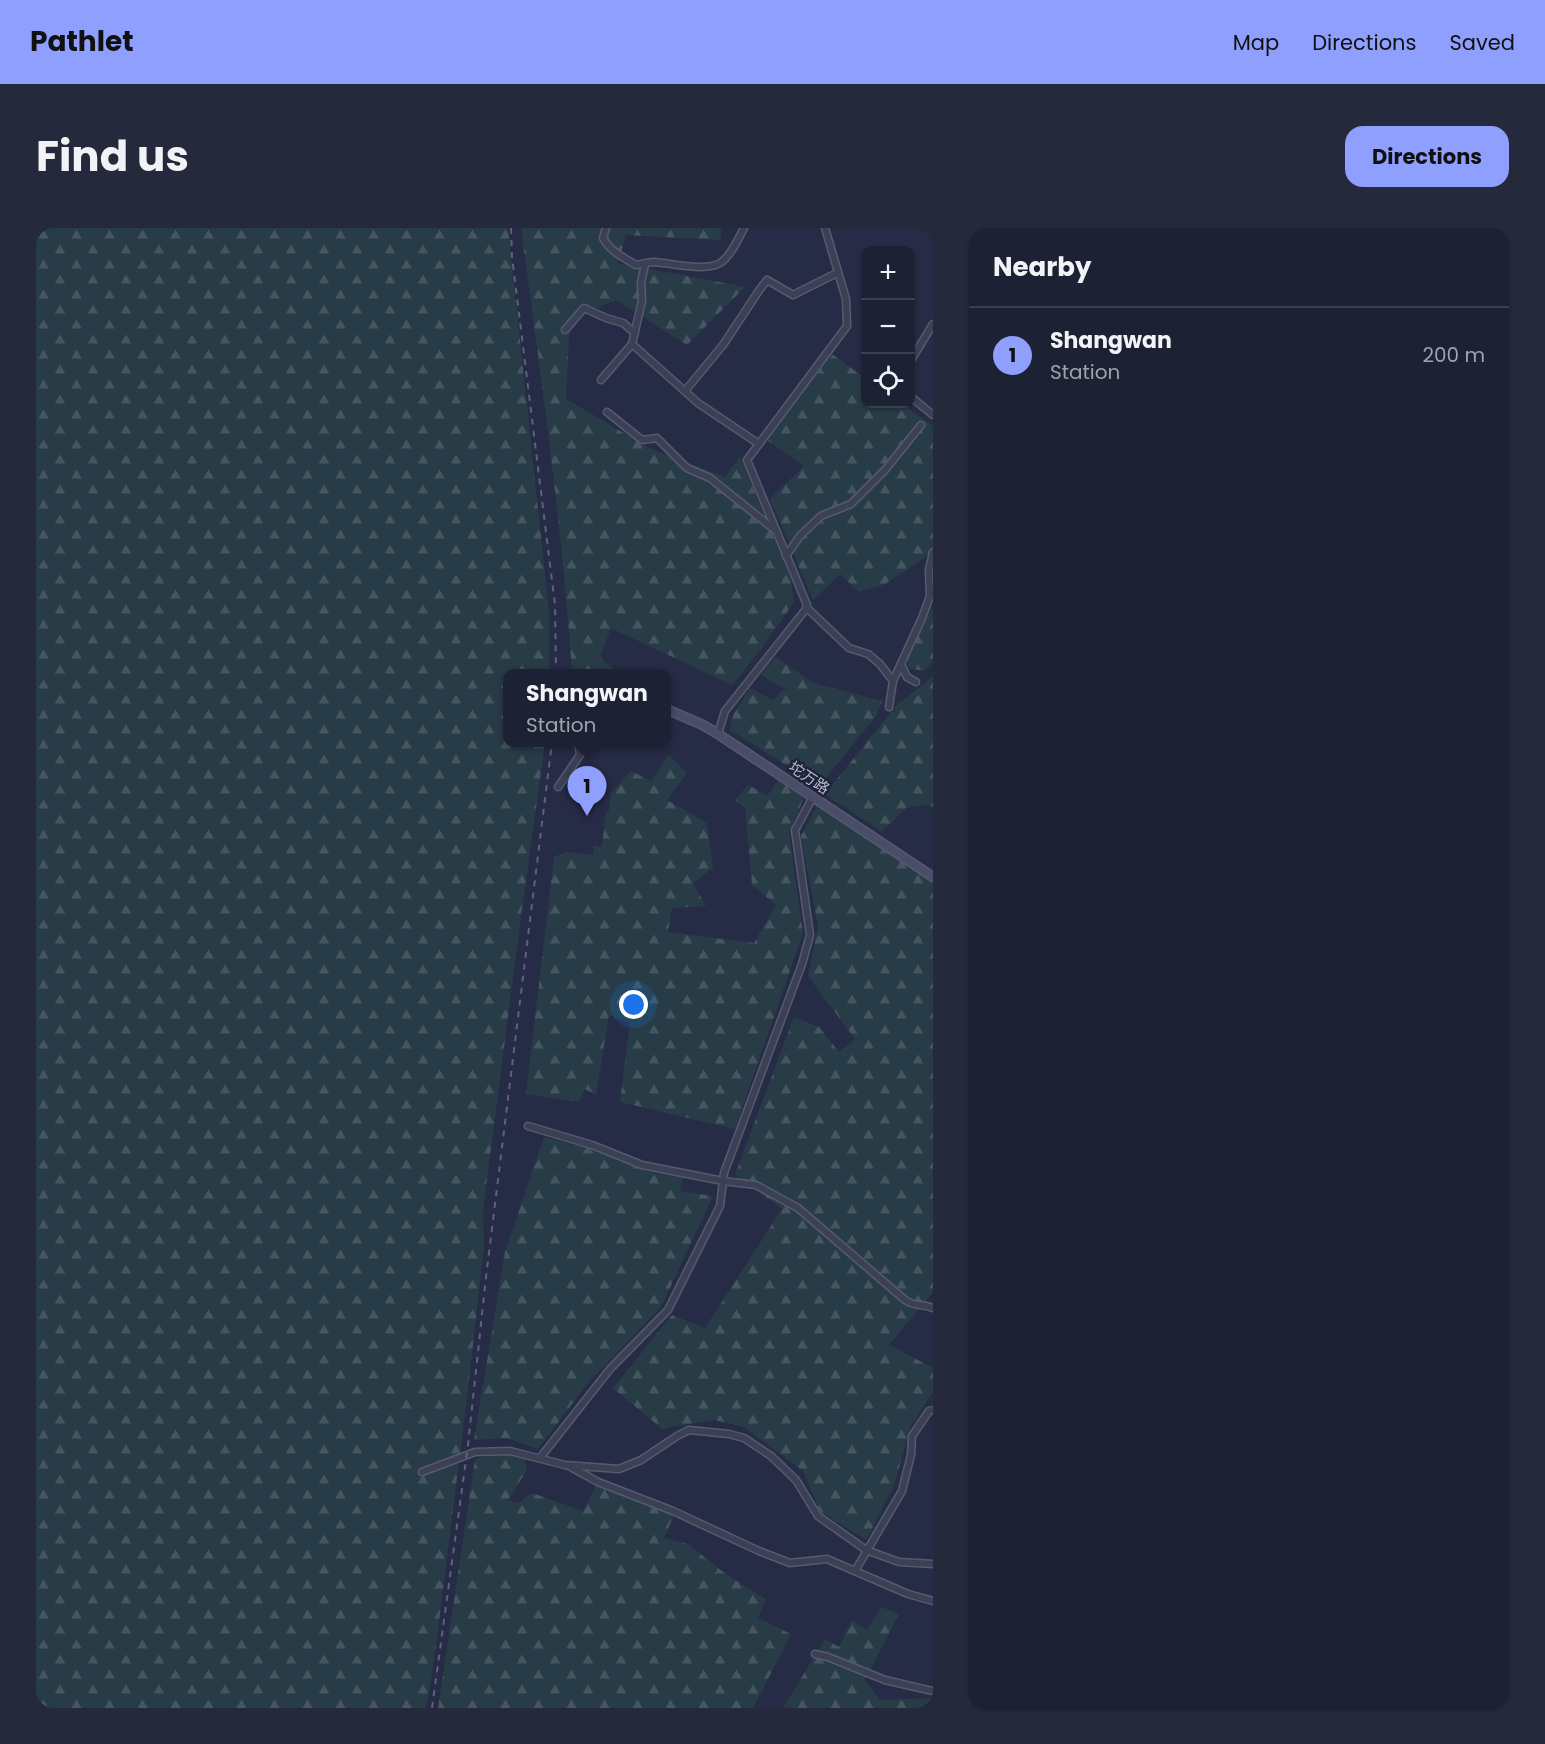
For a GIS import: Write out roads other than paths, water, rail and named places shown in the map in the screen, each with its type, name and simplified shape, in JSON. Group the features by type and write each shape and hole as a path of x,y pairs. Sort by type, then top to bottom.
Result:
{"main road":[{"name":"坨万路","path":"671,711 718,734 933,877"}],"street":[{"path":"606,228 603,238 606,243 616,253 636,265 651,262 701,267 721,263 744,228"},
{"path":"825,228 846,299 847,326 747,460 807,607 849,648 868,654 880,664 893,681"},
{"path":"601,380 632,344 642,301 641,283 645,264"},
{"path":"685,391 723,345 767,280 793,295 837,273"},
{"path":"565,330 584,308 623,323 635,333"},
{"path":"915,354 933,324"},
{"path":"632,344 698,403 759,444"},
{"path":"915,400 933,415"},
{"path":"607,412 642,440 657,438 687,468 710,478 775,531"},
{"path":"786,556 800,536 821,516 851,504 885,470 921,425"},
{"path":"889,707 893,681 930,596 928,570 933,552"},
{"path":"718,734 725,711 807,607"},
{"path":"901,664 907,677 916,682"},
{"path":"558,787 580,755 579,747"},
{"path":"540,1458 610,1369 668,1310 720,1206 724,1173 802,964 810,935 795,830 813,797"},
{"path":"528,1126 592,1145 642,1165 756,1185 798,1208 905,1300 914,1306 926,1305 933,1308"},
{"path":"855,1571 903,1491 911,1455 912,1436 929,1411 933,1410"},
{"path":"422,1472 475,1452 510,1450 566,1465 619,1469 641,1460 689,1430 729,1434 744,1438 771,1456 796,1480 818,1516 866,1550 899,1562 933,1564"},
{"path":"566,1465 598,1482 673,1511 790,1563 827,1559 908,1594 933,1601"},
{"path":"815,1654 885,1680 933,1691"}],"railway":[{"path":"511,228 512,257 555,605 556,669"},
{"path":"432,1708 468,1445 486,1277 551,747"}],"place":[{"name":"Shangwan","path":"587,816"}]}
